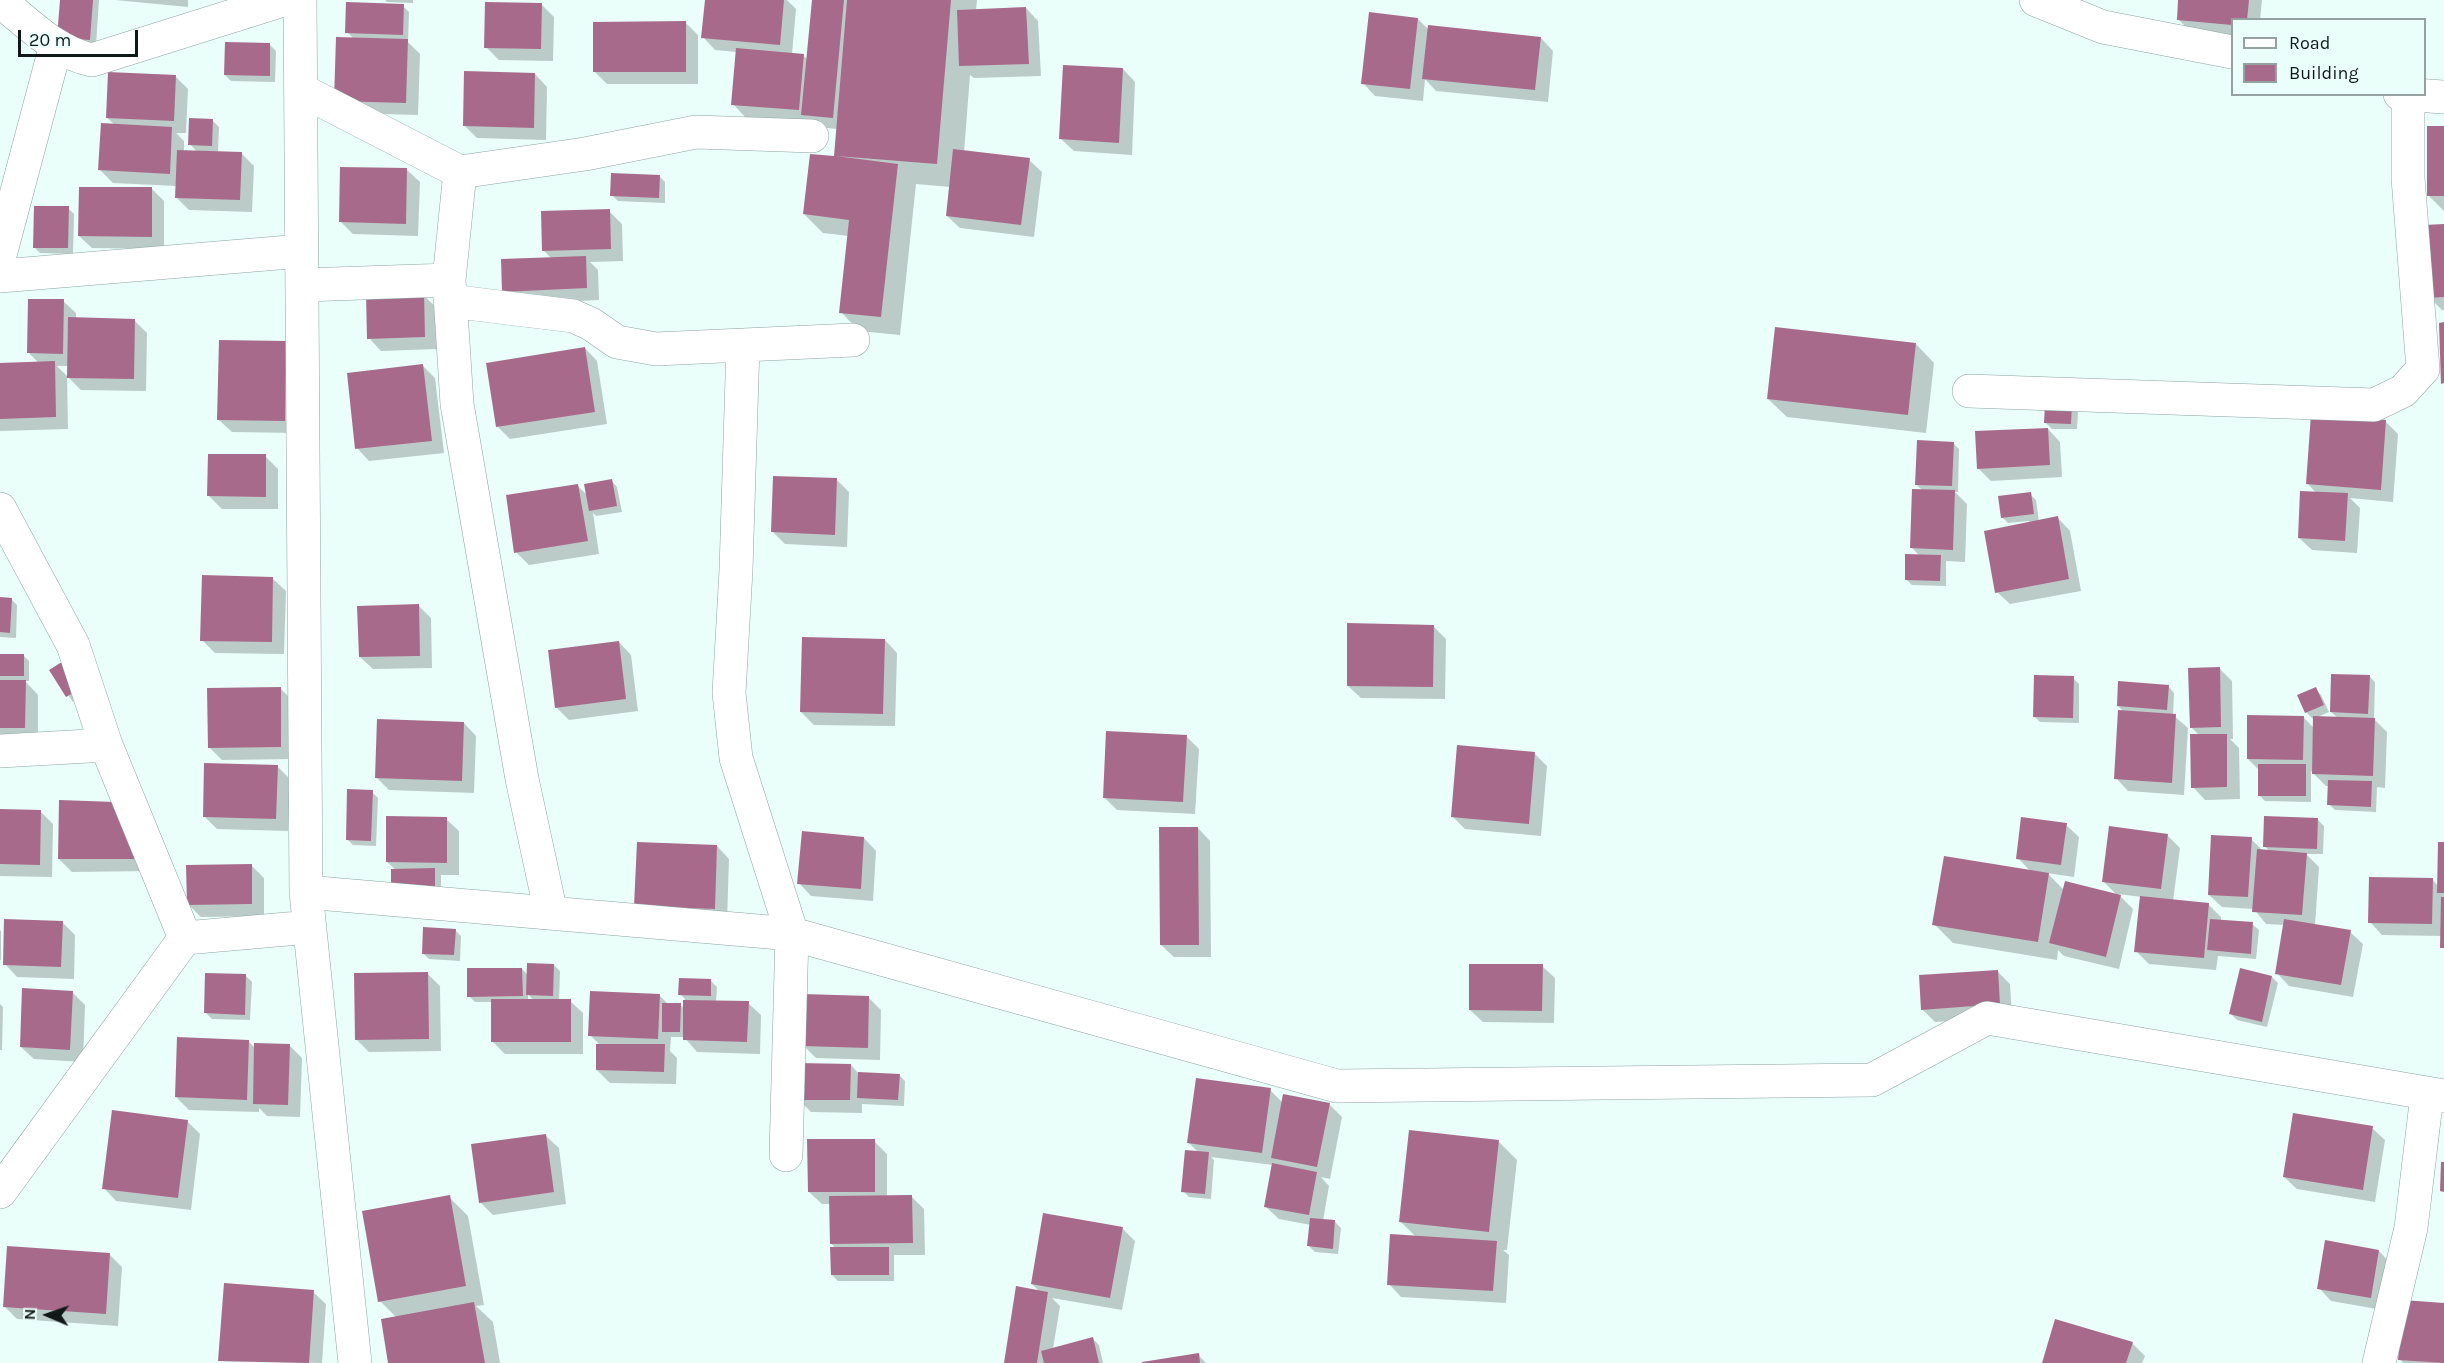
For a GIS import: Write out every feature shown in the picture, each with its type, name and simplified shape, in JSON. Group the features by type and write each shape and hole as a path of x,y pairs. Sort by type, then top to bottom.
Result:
{"street":[{"path":"0,1 56,45 75,56 92,60 283,0"},
{"path":"300,0 306,892 355,1363"},
{"path":"2036,0 2103,27 2231,52"},
{"path":"0,255 56,45"},
{"path":"301,90 460,172 585,154 696,132 812,136"},
{"path":"1970,391 2374,405 2403,391 2423,369 2404,96 2444,97"},
{"path":"460,172 449,291 458,404 522,779 552,913"},
{"path":"0,276 302,251"},
{"path":"303,285 449,291 573,316 591,324 617,342 656,349 853,340"},
{"path":"743,345 736,570 729,693 736,758 792,934 786,1155"},
{"path":"0,510 73,645 106,745 185,938"},
{"path":"0,751 106,745"},
{"path":"306,892 792,934 1337,1086 1872,1080 1987,1018 2436,1095 2411,1228 2379,1363"},
{"path":"0,1192 185,938 310,927"}],"building":[{"path":"60,0 93,0 90,40 57,38"},
{"path":"705,0 784,0 780,45 701,38"},
{"path":"812,0 844,0 833,118 801,115"},
{"path":"847,0 951,0 937,164 836,156 898,164 881,317 839,313 849,220 803,214 810,154 834,156"},
{"path":"2178,0 2249,0 2247,18 2231,18 2231,25 2177,20"},
{"path":"346,2 404,4 403,35 345,33"},
{"path":"485,2 542,3 541,49 484,48"},
{"path":"1026,7 1029,64 959,66 957,10"},
{"path":"1369,12 1418,18 1410,89 1361,84"},
{"path":"686,21 686,72 593,72 593,22"},
{"path":"1428,25 1541,37 1535,90 1422,79"},
{"path":"336,37 408,39 406,103 334,101"},
{"path":"225,42 270,43 270,76 224,75"},
{"path":"736,48 804,54 799,110 731,105"},
{"path":"1063,65 1123,68 1119,143 1059,139"},
{"path":"464,71 535,73 534,128 463,126"},
{"path":"108,72 176,75 174,121 106,118"},
{"path":"189,118 213,119 212,146 188,145"},
{"path":"101,123 172,127 170,174 98,170"},
{"path":"2427,126 2444,126 2444,196 2427,196"},
{"path":"953,149 1030,158 1021,225 946,216"},
{"path":"177,150 242,152 240,200 175,198"},
{"path":"340,167 407,168 406,224 339,222"},
{"path":"611,173 660,175 659,198 610,196"},
{"path":"79,187 152,187 152,237 78,236"},
{"path":"34,206 69,206 68,248 33,248"},
{"path":"610,209 611,249 542,251 541,211"},
{"path":"2444,224 2444,297 2428,298 2424,225"},
{"path":"586,256 587,288 502,292 501,259"},
{"path":"424,293 425,337 367,339 366,294"},
{"path":"28,299 64,299 63,354 27,353"},
{"path":"68,317 135,319 134,379 67,378"},
{"path":"2444,322 2444,383 2441,384 2439,323"},
{"path":"1775,327 1916,343 1908,415 1767,399"},
{"path":"219,340 286,341 285,421 217,420"},
{"path":"585,347 595,412 496,427 486,363"},
{"path":"55,361 56,417 0,419 0,363"},
{"path":"423,364 432,441 355,449 347,373"},
{"path":"2045,403 2072,404 2071,424 2044,423"},
{"path":"2311,414 2386,420 2381,490 2306,484"},
{"path":"2048,428 2050,465 1977,469 1975,431"},
{"path":"1917,440 1954,442 1952,486 1915,485"},
{"path":"208,454 266,454 266,497 207,496"},
{"path":"773,476 837,478 835,535 771,532"},
{"path":"612,479 617,506 589,511 584,484"},
{"path":"578,484 588,541 514,553 506,495"},
{"path":"1912,489 1955,490 1953,550 1910,548"},
{"path":"2300,491 2348,493 2345,541 2298,538"},
{"path":"2031,492 2034,514 2001,518 1998,496"},
{"path":"2058,516 2069,579 1995,593 1984,531"},
{"path":"1905,554 1941,555 1940,581 1905,580"},
{"path":"202,575 273,577 272,642 200,641"},
{"path":"0,597 12,598 10,633 0,632"},
{"path":"419,604 420,656 359,657 357,606"},
{"path":"1347,623 1434,625 1433,687 1347,686"},
{"path":"802,637 885,639 883,714 800,712"},
{"path":"619,641 626,699 555,708 548,650"},
{"path":"0,654 24,654 24,676 0,676"},
{"path":"65,660 81,688 66,697 49,670"},
{"path":"2220,667 2221,727 2190,728 2188,668"},
{"path":"2331,674 2370,675 2368,714 2330,712"},
{"path":"2034,675 2074,676 2073,718 2033,717"},
{"path":"0,680 26,680 25,728 0,728"},
{"path":"2118,681 2169,685 2167,710 2117,706"},
{"path":"281,687 281,747 208,748 207,688"},
{"path":"2316,687 2324,705 2305,713 2297,695"},
{"path":"2118,710 2176,714 2172,783 2114,779"},
{"path":"2247,715 2304,716 2303,760 2247,759"},
{"path":"2313,716 2375,718 2373,776 2312,774"},
{"path":"377,719 464,722 462,781 375,778"},
{"path":"1106,731 1187,735 1183,802 1103,798"},
{"path":"2190,734 2227,734 2227,787 2191,788"},
{"path":"1457,745 1535,752 1529,824 1451,817"},
{"path":"204,763 278,765 276,819 203,817"},
{"path":"2258,764 2306,764 2306,796 2258,796"},
{"path":"2328,780 2372,781 2371,807 2327,805"},
{"path":"347,789 373,790 371,841 346,840"},
{"path":"59,800 115,802 139,859 58,859"},
{"path":"0,809 41,810 40,865 0,864"},
{"path":"386,816 447,817 447,863 386,862"},
{"path":"2264,816 2318,818 2317,849 2263,847"},
{"path":"2021,817 2067,823 2061,865 2016,859"},
{"path":"2109,826 2168,834 2161,889 2102,882"},
{"path":"1159,827 1198,827 1199,945 1160,945"},
{"path":"802,831 864,837 861,889 797,884"},
{"path":"2211,835 2252,837 2248,897 2208,895"},
{"path":"637,842 717,845 715,909 634,906"},
{"path":"2438,842 2444,842 2444,893 2437,893"},
{"path":"2257,849 2307,853 2302,915 2252,912"},
{"path":"1944,856 2049,873 2038,942 1932,925"},
{"path":"252,864 252,904 187,905 186,865"},
{"path":"435,868 435,890 391,891 391,869"},
{"path":"2369,877 2433,878 2432,924 2368,923"},
{"path":"2065,881 2121,895 2106,957 2049,943"},
{"path":"2140,896 2209,903 2204,958 2134,952"},
{"path":"2441,897 2444,897 2444,948 2440,948"},
{"path":"4,919 63,921 61,967 3,965"},
{"path":"2210,919 2253,922 2251,954 2207,950"},
{"path":"2284,919 2351,930 2341,985 2275,974"},
{"path":"423,927 456,929 454,955 422,954"},
{"path":"527,963 554,964 553,996 526,995"},
{"path":"1469,964 1543,964 1542,1011 1469,1010"},
{"path":"467,968 522,968 523,996 467,997"},
{"path":"2240,968 2272,976 2262,1022 2229,1014"},
{"path":"1998,970 2000,1004 1921,1010 1919,975"},
{"path":"428,972 429,1039 355,1040 354,973"},
{"path":"205,973 246,974 245,1015 204,1013"},
{"path":"679,978 711,979 711,996 678,995"},
{"path":"22,988 73,991 70,1050 20,1047"},
{"path":"590,991 660,994 658,1039 588,1036"},
{"path":"803,994 869,996 868,1048 802,1046"},
{"path":"491,999 571,999 571,1042 491,1042"},
{"path":"683,1000 749,1001 747,1042 683,1040"},
{"path":"662,1003 681,1003 680,1032 662,1032"},
{"path":"177,1037 249,1040 247,1100 175,1097"},
{"path":"254,1043 290,1044 288,1105 253,1104"},
{"path":"596,1044 665,1044 664,1072 596,1070"},
{"path":"798,1063 851,1064 850,1100 797,1100"},
{"path":"858,1072 900,1074 898,1100 857,1098"},
{"path":"1196,1078 1271,1088 1262,1153 1187,1143"},
{"path":"1283,1094 1330,1103 1317,1167 1271,1158"},
{"path":"112,1110 188,1120 178,1198 102,1189"},
{"path":"2293,1113 2373,1126 2363,1190 2283,1177"},
{"path":"1409,1130 1499,1140 1489,1232 1399,1222"},
{"path":"546,1134 554,1192 479,1203 471,1144"},
{"path":"807,1139 875,1139 875,1192 808,1192"},
{"path":"1185,1150 1209,1152 1205,1194 1181,1192"},
{"path":"2441,1162 2444,1162 2444,1192 2440,1191"},
{"path":"1272,1163 1317,1172 1309,1215 1264,1207"},
{"path":"450,1195 466,1286 378,1302 362,1211"},
{"path":"912,1195 913,1243 830,1244 829,1196"},
{"path":"1043,1213 1123,1227 1110,1298 1031,1284"},
{"path":"1310,1218 1335,1220 1333,1249 1307,1246"},
{"path":"1390,1234 1497,1241 1493,1291 1387,1285"},
{"path":"2325,1240 2379,1250 2371,1298 2317,1289"},
{"path":"7,1246 110,1253 106,1314 3,1307"},
{"path":"830,1247 889,1247 889,1275 831,1275"},
{"path":"224,1283 314,1290 309,1363 218,1361"},
{"path":"1016,1286 1048,1292 1037,1363 1004,1363"},
{"path":"2403,1300 2444,1303 2444,1363 2398,1360"},
{"path":"474,1302 485,1363 388,1363 381,1319"},
{"path":"2055,1319 2133,1342 2126,1363 2042,1363"},
{"path":"1093,1337 1099,1363 1044,1363 1041,1351"},
{"path":"1199,1353 1200,1363 1142,1363 1142,1362"}]}
